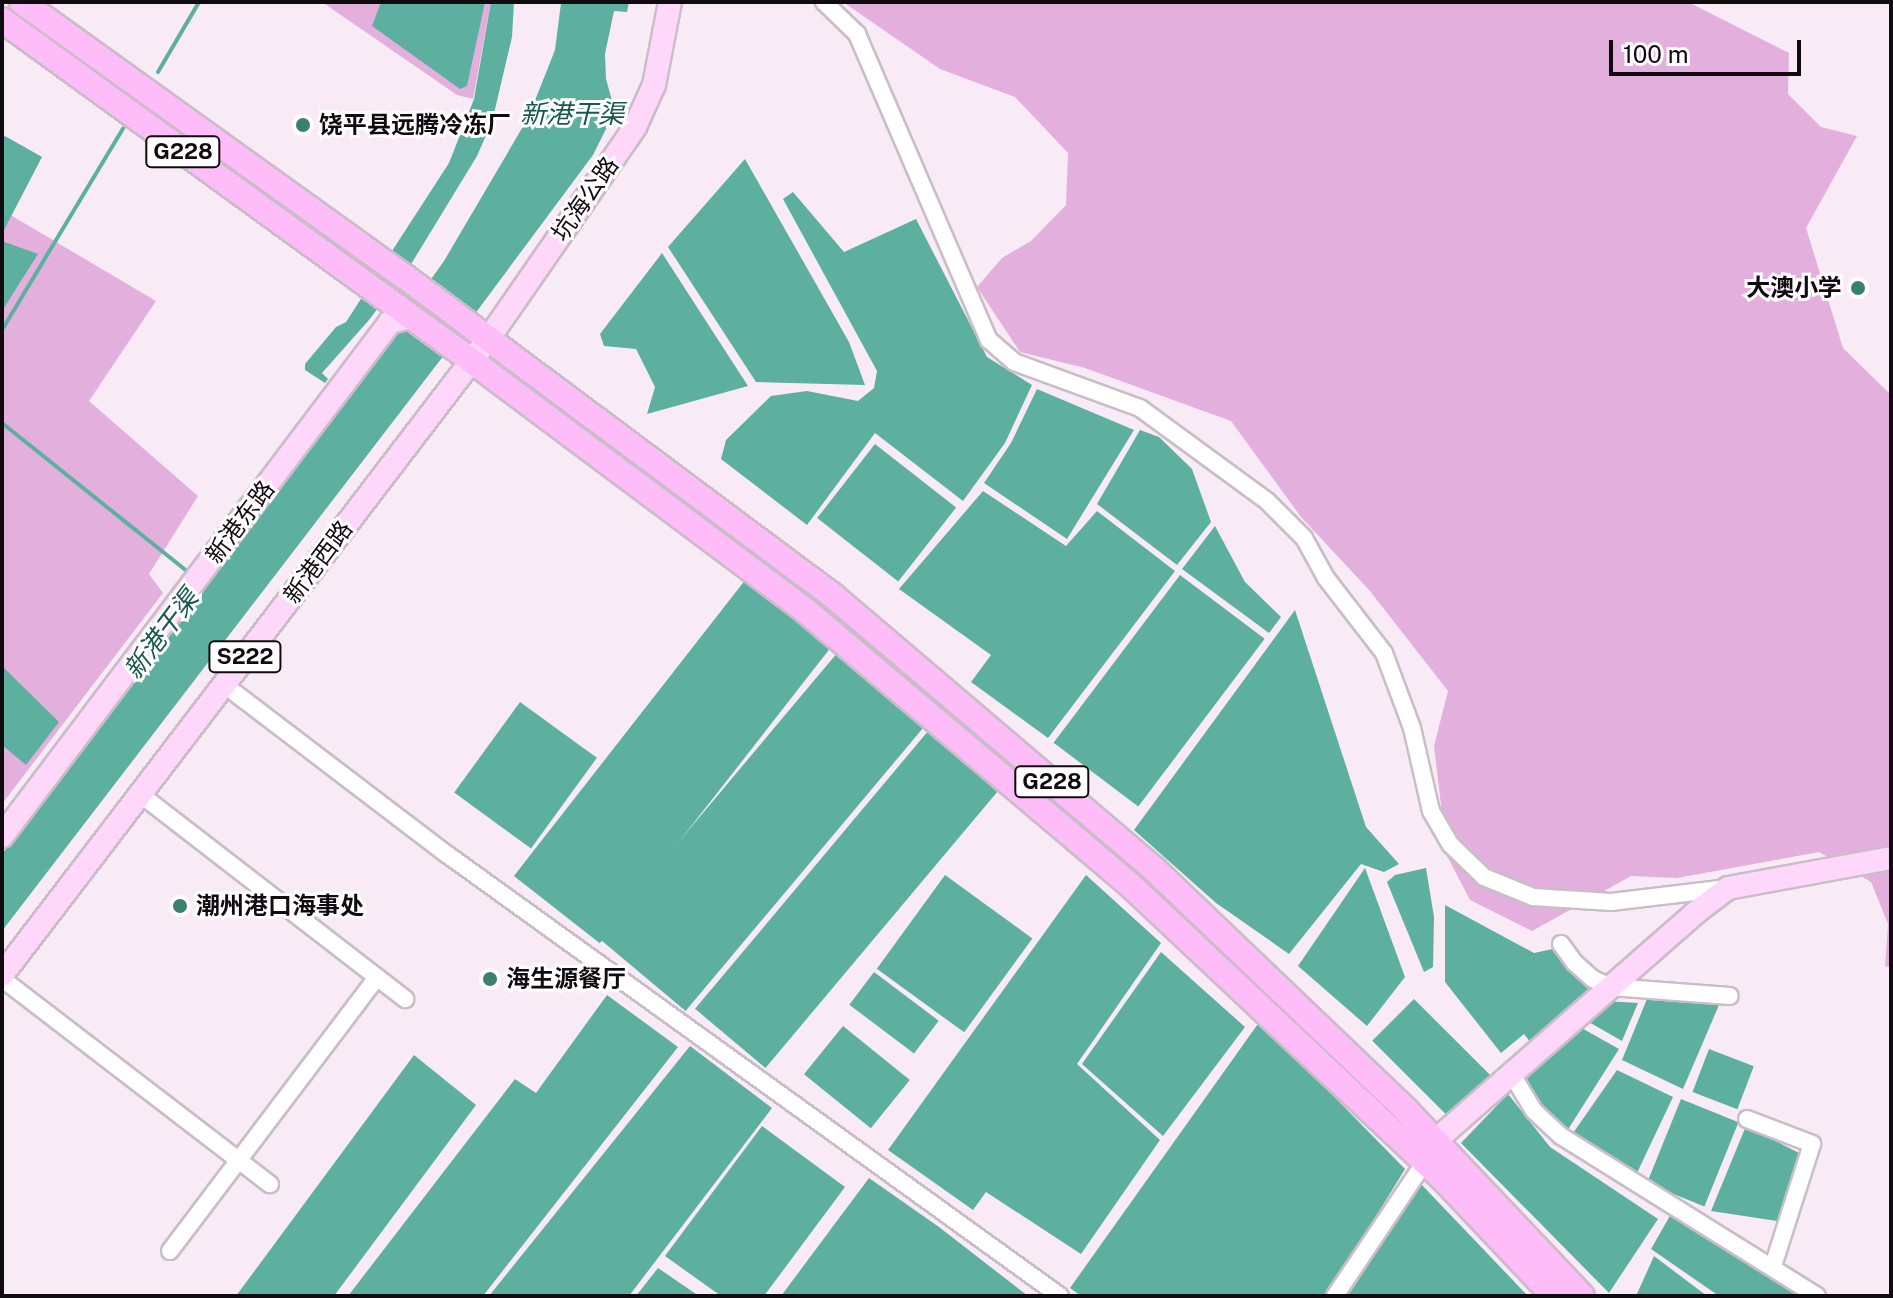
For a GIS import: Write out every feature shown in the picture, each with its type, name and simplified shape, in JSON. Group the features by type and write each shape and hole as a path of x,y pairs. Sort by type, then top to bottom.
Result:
{"highway":[{"name":"G228","path":"22,2 382,260 832,595 1154,869 1406,1110 1430,1152"},
{"name":"G228","path":"2,20 365,283 396,313 466,356 806,611 1129,884 1388,1127 1430,1152 1582,1296"},
{"path":"110,99 125,76"},
{"path":"1388,1127 1406,1110"},
{"name":"G228","path":"1454,1176 1554,1296"}],"main road":[{"name":"坑海公路","path":"480,332 635,127 654,85 670,2"},
{"name":"新港东路","path":"2,836 396,313"},
{"name":"新港西路","path":"6,980 466,356 480,332"},
{"path":"1430,1152 1511,1073 1728,888 1891,858"}],"street":[{"path":"824,2 857,34 989,340 1014,362 1140,408 1267,501 1304,538 1326,578 1384,653 1412,728 1431,811 1451,845 1484,877 1533,897 1611,902 1728,888"},
{"path":"235,693 486,883 1060,1296"},
{"path":"149,801 405,999"},
{"path":"1561,944 1584,971 1611,987 1730,996"},
{"path":"170,1251 377,977"},
{"path":"6,980 270,1184"},
{"path":"1511,1073 1534,1111 1561,1136 1817,1296"},
{"path":"1747,1119 1812,1144 1773,1266"},
{"path":"1335,1296 1430,1152"}],"shaded area":[{"path":"322,2 491,2 473,99 457,95"},
{"path":"843,2 1688,2 1789,53 1788,94 1821,127 1857,136 1806,228 1843,348 1891,395 1891,968 1885,966 1888,924 1871,882 1819,852 1677,878 1631,876 1532,931 1470,900 1447,856 1434,746 1448,691 1370,591 1301,517 1231,421 1085,368 1020,352 977,287 1002,258 1031,241 1066,205 1068,153 1015,97 940,69"},
{"path":"2,210 156,301 89,401 198,496 149,574 163,593 2,804"}],"water":[{"path":"381,2 485,2 467,86 460,89 372,26"},
{"path":"491,2 514,2 512,37 492,122 477,156 413,261 369,320 322,373 328,379 325,383 305,370 305,364 336,327 346,322 449,163 474,99"},
{"name":"新港干渠","path":"556,2 629,2 627,12 614,11 605,54 606,79 615,111 593,155 451,346 2,931 2,854 359,380 444,261 528,118 555,50 561,3"},
{"path":"5,136 42,157 4,230 2,138"},
{"path":"745,159 849,342 865,385 756,382 668,247"},
{"path":"793,192 844,252 916,219 987,357 1032,385 1005,443 963,501 875,433 807,525 721,459 726,440 771,396 807,391 858,401 874,388 877,371 783,199"},
{"path":"2,241 38,254 2,311"},
{"path":"662,253 748,386 647,414 655,387 636,349 604,346 600,334"},
{"path":"1037,389 1134,430 1067,539 984,483 1011,443"},
{"path":"1140,430 1159,437 1192,469 1211,522 1177,565 1097,504"},
{"path":"875,444 956,507 898,581 817,518"},
{"path":"983,491 1066,546 1097,511 1175,571 1048,738 971,682 991,655 899,589"},
{"path":"1215,526 1245,582 1281,617 1269,633 1182,569"},
{"path":"1180,575 1265,639 1138,807 1054,743"},
{"path":"746,579 832,646 600,943 514,876"},
{"path":"1295,610 1366,827 1399,864 1384,872 1361,864 1289,954 1216,903 1134,830"},
{"path":"838,652 925,725 686,1011 598,938"},
{"path":"2,666 59,722 26,765 2,745"},
{"path":"520,702 597,758 531,848 454,793"},
{"path":"929,730 999,789 766,1068 695,1009"},
{"path":"1365,868 1405,977 1367,1026 1298,966"},
{"path":"1426,868 1434,917 1433,967 1424,972 1387,882 1395,875"},
{"path":"945,875 1032,938 964,1032 877,969"},
{"path":"1086,875 1161,943 1077,1064 1160,1140 1081,1254 986,1192 973,1210 888,1150"},
{"path":"1445,905 1534,953 1553,949 1596,989 1531,1043 1524,1034 1501,1053 1445,982"},
{"path":"1161,952 1245,1027 1163,1136 1082,1064"},
{"path":"874,972 939,1021 914,1053 849,1005"},
{"path":"607,995 678,1047 483,1296 348,1296 515,1079 536,1093"},
{"path":"1699,997 1719,1005 1683,1089 1622,1060 1647,999"},
{"path":"1414,999 1490,1075 1449,1117 1372,1041"},
{"path":"1605,1001 1638,1003 1622,1041 1587,1021"},
{"path":"1260,1021 1405,1169 1353,1254 1325,1296 1081,1296 1070,1288"},
{"path":"843,1026 910,1080 871,1128 804,1074"},
{"path":"1578,1026 1619,1049 1567,1131 1536,1104 1526,1076"},
{"path":"690,1046 772,1108 629,1296 489,1296"},
{"path":"1709,1049 1754,1066 1737,1109 1693,1092"},
{"path":"414,1055 476,1105 334,1296 236,1296"},
{"path":"1617,1070 1673,1097 1636,1175 1571,1136"},
{"path":"1508,1094 1550,1147 1658,1219 1609,1293 1461,1143"},
{"path":"1681,1099 1738,1122 1704,1207 1647,1183"},
{"path":"762,1126 845,1187 764,1296 721,1296 665,1256"},
{"path":"1746,1126 1801,1154 1777,1221 1711,1211"},
{"path":"869,1178 939,1227 1028,1296 781,1296"},
{"path":"1420,1183 1528,1296 1348,1296"},
{"path":"1671,1214 1800,1296 1719,1296 1651,1249"},
{"path":"1654,1256 1707,1296 1636,1296"},
{"path":"658,1268 699,1296 636,1296"}],"waterway":[{"path":"158,72 199,2"},
{"path":"2,330 123,129"},
{"path":"2,423 188,572"}],"place":[{"name":"饶平县远腾冷冻厂","path":"303,125"},
{"name":"大澳小学","path":"1858,288"},
{"name":"潮州港口海事处","path":"180,906"},
{"name":"海生源餐厅","path":"490,979"}]}
